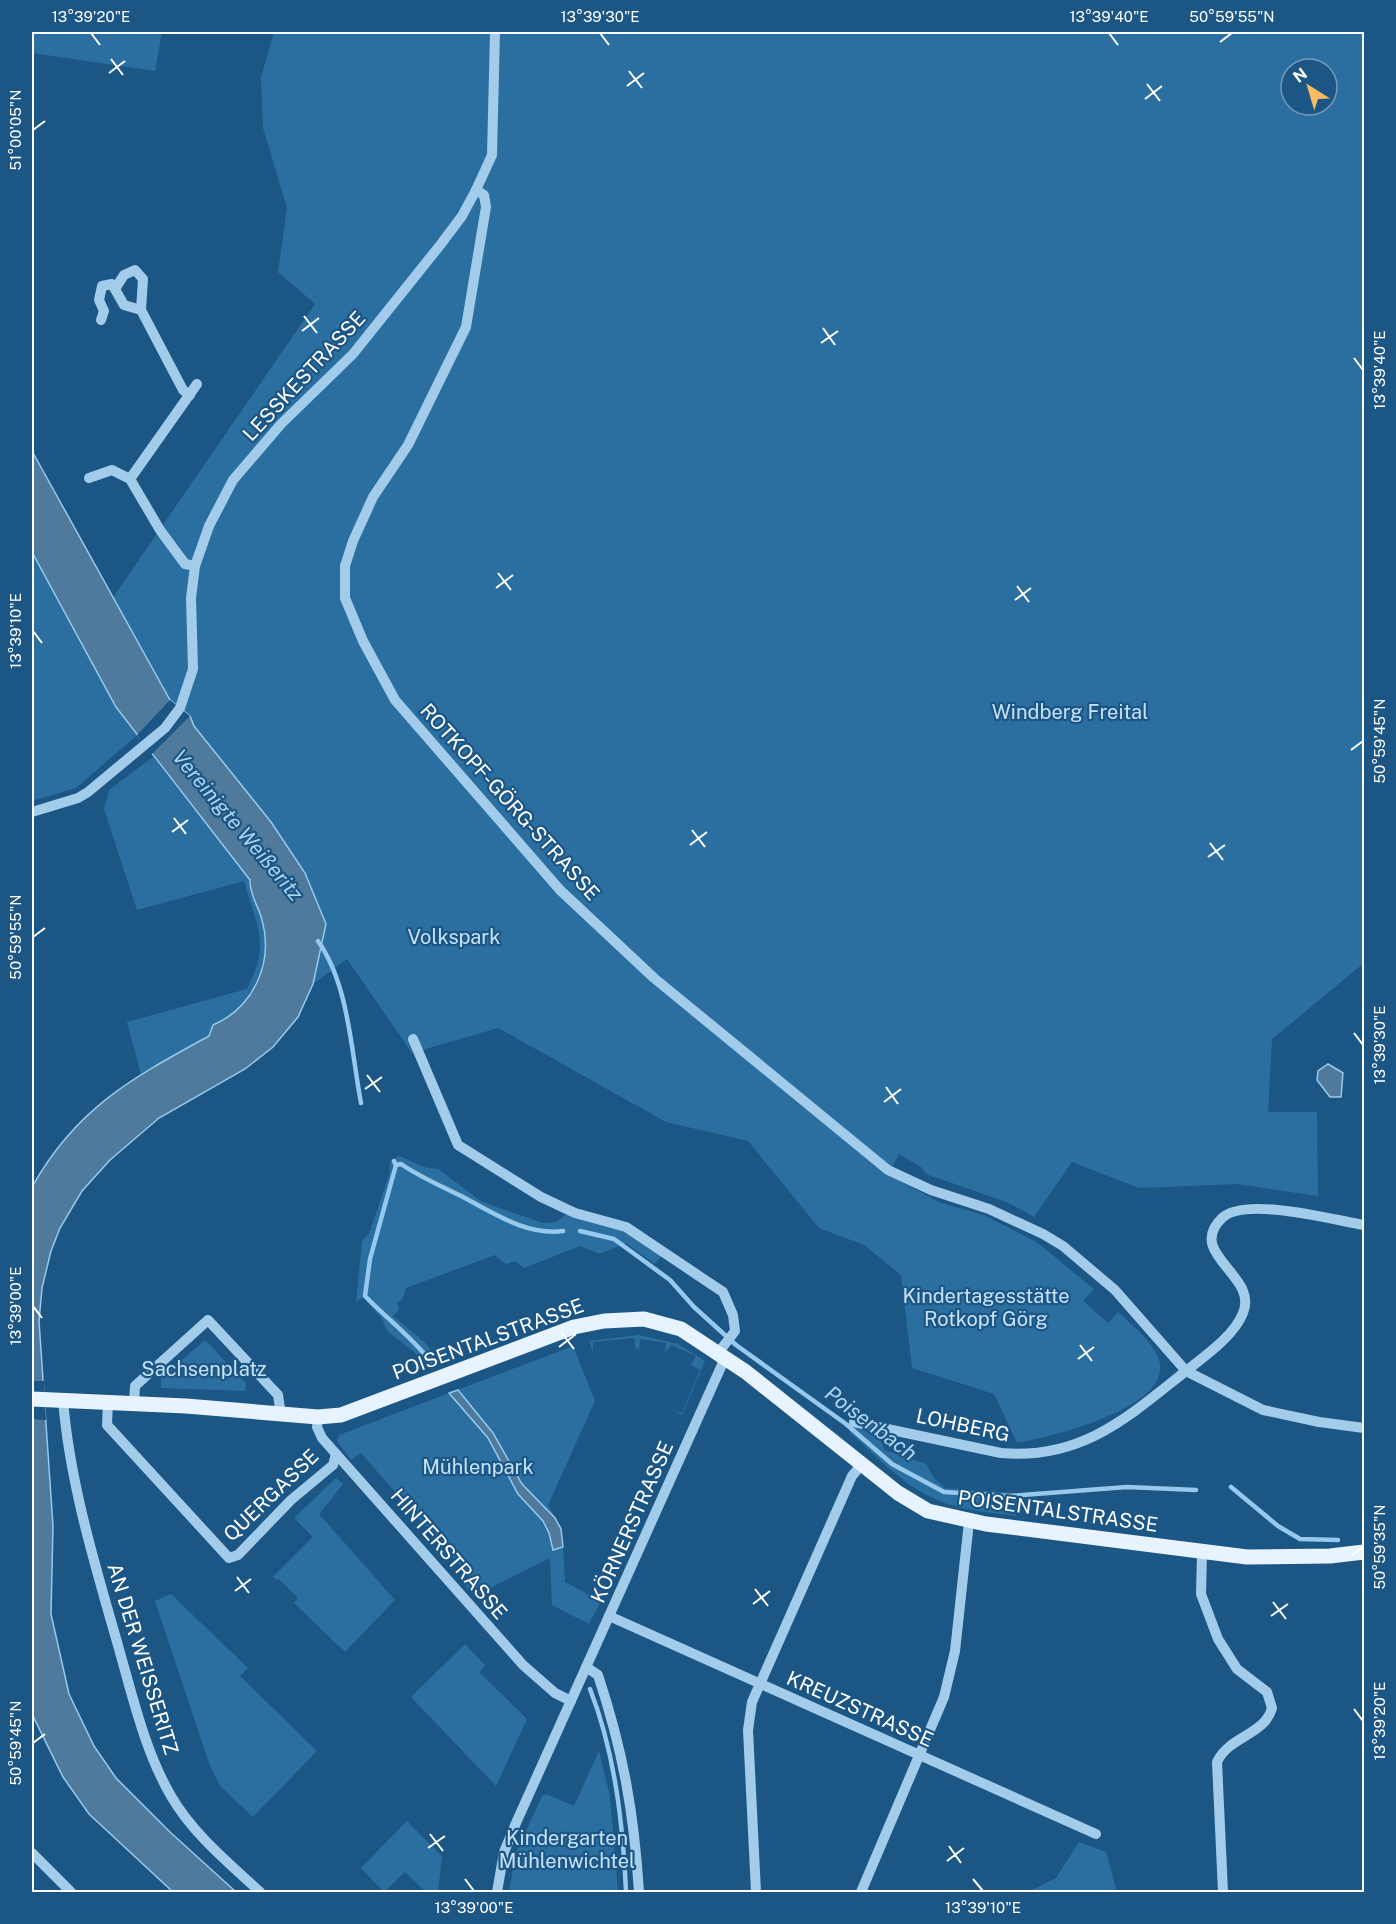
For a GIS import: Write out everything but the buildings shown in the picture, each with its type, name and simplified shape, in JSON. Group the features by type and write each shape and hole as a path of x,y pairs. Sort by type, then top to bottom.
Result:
{"main road":[{"name":"POISENTALSTRASSE","path":"38,1399 318,1417 341,1415 540,1339 603,1321 644,1319 681,1329 725,1347 862,1464 898,1493 928,1511 969,1522 1202,1552 1286,1557 1365,1552"}],"street":[{"path":"476,190 492,155 495,32"},
{"name":"LESSKESTRASSE","path":"32,812 78,798 165,728 180,708 193,669 191,598 195,566 209,526 233,480 280,424 354,354 462,216 476,190"},
{"name":"ROTKOPF-GÖRG-STRASSE","path":"476,190 484,195 486,207 466,327 408,445 374,497 352,541 345,566 345,598 363,642 395,700 544,873 654,978 888,1170 931,1190 989,1209 1063,1246 1115,1290 1186,1371 1263,1410 1310,1421 1365,1428"},
{"path":"115,289 124,275 135,270 143,279 141,310 183,390 190,395"},
{"path":"101,320 104,311 99,300 102,286 112,284 124,305 141,310"},
{"path":"130,479 197,384"},
{"path":"89,478 112,470 130,479 160,530 185,564 195,566"},
{"path":"413,1040 458,1145 541,1197 575,1214 626,1227 723,1292 733,1315 735,1331 725,1347"},
{"name":"LOHBERG","path":"854,1422 1001,1453 1022,1455 1070,1445 1124,1420 1162,1393 1201,1361 1243,1313 1246,1300 1243,1290 1217,1256 1211,1243 1213,1231 1223,1217 1236,1210 1255,1208 1365,1225"},
{"path":"134,1404 135,1386 208,1320 278,1395 281,1415"},
{"name":"KÖRNERSTRASSE","path":"497,1893 508,1842 725,1347"},
{"name":"AN DER WEISSERITZ","path":"63,1401 77,1490 95,1563 139,1717 163,1780 195,1830 260,1893"},
{"name":"QUERGASSE","path":"108,1402 107,1425 229,1558 238,1555 291,1500 333,1465 336,1454"},
{"name":"HINTERSTRASSE","path":"318,1417 317,1427 321,1438 519,1660 555,1693 571,1701"},
{"path":"756,1893 748,1730 752,1702 852,1476 862,1464"},
{"path":"861,1893 944,1696 955,1651 969,1522"},
{"path":"1202,1552 1201,1594 1218,1639 1237,1669 1267,1692 1272,1708 1266,1723 1234,1741 1222,1751 1217,1762 1223,1893"},
{"name":"KREUZSTRASSE","path":"609,1616 1096,1834"},
{"path":"586,1667 598,1675 621,1752 633,1812 639,1893"},
{"path":"32,1853 71,1893"}],"green space":[{"path":"32,32 162,32 155,71 32,53"},
{"path":"274,32 1364,32 1364,963 1272,1039 1268,1112 1317,1112 1318,1196 1237,1184 1139,1188 1072,1162 1034,1217 1009,1203 926,1174 921,1167 899,1154 888,1175 941,1203 984,1215 1038,1243 1094,1289 1083,1301 1108,1323 1118,1312 1135,1327 1158,1357 1159,1375 1149,1391 1131,1405 1081,1427 1017,1443 994,1394 912,1368 901,1275 864,1245 819,1228 748,1141 666,1122 498,1028 412,1053 347,959 313,984 326,924 271,822 194,726 190,716 170,700 112,599 315,304 278,272 287,208 263,128 261,77"},
{"path":"32,552 116,707 137,735 76,788 32,801"},
{"path":"153,757 250,880 263,923 266,946 260,975 240,1008 228,1019 213,1025 209,1036 141,1074 127,1022 247,989 254,973 260,947 257,924 244,881 137,910 104,809 109,790"},
{"path":"399,1156 424,1167 438,1169 481,1201 499,1208 543,1223 556,1222 567,1214 626,1230 661,1256 655,1264 626,1243 600,1254 580,1246 524,1268 515,1261 506,1264 495,1255 406,1288 402,1300 397,1302 399,1310 393,1316 433,1352 437,1359 425,1364 413,1351 387,1331 382,1319 363,1297 356,1302 362,1241 369,1234 389,1175 390,1162"},
{"path":"639,1335 678,1344 705,1361 682,1415 671,1410 682,1413 700,1370 691,1365 696,1356 671,1345 665,1353 666,1343 640,1339 639,1349 636,1349 634,1338 593,1342 593,1352 589,1341"},
{"name":"Sachsenplatz","path":"205,1340 246,1383 245,1391 161,1388 161,1378"},
{"name":"Mühlenpark","path":"573,1346 595,1401 548,1505 562,1529 565,1582 601,1601 589,1624 552,1605 550,1558 474,1596 463,1582 469,1576 361,1453 351,1460 337,1441 339,1435"},
{"path":"855,1426 879,1438 885,1450 926,1464 934,1478 945,1488 1011,1493 1016,1502 1016,1516 963,1508 925,1494 898,1476 849,1432"},
{"path":"336,1478 343,1484 319,1514 395,1600 345,1652 294,1603 298,1598 279,1579 273,1577 313,1537 294,1518"},
{"path":"171,1594 248,1668 240,1676 317,1751 253,1817 220,1786 209,1763 155,1601"},
{"path":"465,1644 485,1665 479,1672 527,1719 496,1786 411,1697"},
{"name":"Kindergarten Mühlenwichtel","path":"599,1751 610,1796 618,1892 509,1892 516,1853 542,1796 546,1794 574,1806"},
{"path":"407,1821 442,1856 438,1892 426,1892 405,1872 384,1892 361,1868"},
{"path":"1079,1842 1106,1852 1117,1892 1028,1892 1056,1878"}],"water":[{"name":"Vereinigte Weißeritz","path":"32,451 170,700 190,716 194,726 271,822 305,873 326,924 313,984 298,1017 273,1047 245,1069 159,1118 110,1160 82,1191 60,1228 51,1251 42,1288 39,1321 53,1526 51,1614 69,1694 94,1746 116,1778 170,1832 236,1892 173,1892 89,1814 63,1777 32,1714 32,1187 67,1136 87,1116 131,1081 209,1036 213,1025 239,1007 257,982 265,952 265,936 250,880 116,707 32,552"},
{"path":"1328,1064 1343,1073 1341,1097 1330,1097 1317,1080 1318,1071"},
{"path":"458,1390 493,1433 522,1484 555,1518 561,1529 563,1547 553,1550 543,1521 518,1494 488,1438 449,1393"}],"pier":[{"path":"170,700 190,716 151,755 137,735"},
{"path":"32,1381 44,1381 46,1420 32,1419"}],"waterway":[{"name":"Poisenbach","path":"318,941 328,958 343,998 361,1103"},
{"name":"Poisenbach","path":"394,1161 396,1165 401,1164 509,1221 535,1230 563,1231"},
{"path":"396,1165 370,1259 365,1296 416,1344 431,1362"},
{"name":"Poisenbach","path":"580,1231 614,1239 670,1280 694,1307 736,1345 846,1424 892,1464 944,1492 1009,1496 1127,1487 1196,1490"},
{"name":"Poisenbach","path":"1231,1487 1278,1526 1300,1539 1338,1540"},
{"path":"590,1689 612,1763 623,1841 626,1892"}],"park label":[{"name":"Windberg Freital","path":"1070,712"},
{"name":"Volkspark","path":"454,937"},
{"name":"Kindertagesstätte Rotkopf Görg","path":"986,1308"}]}
